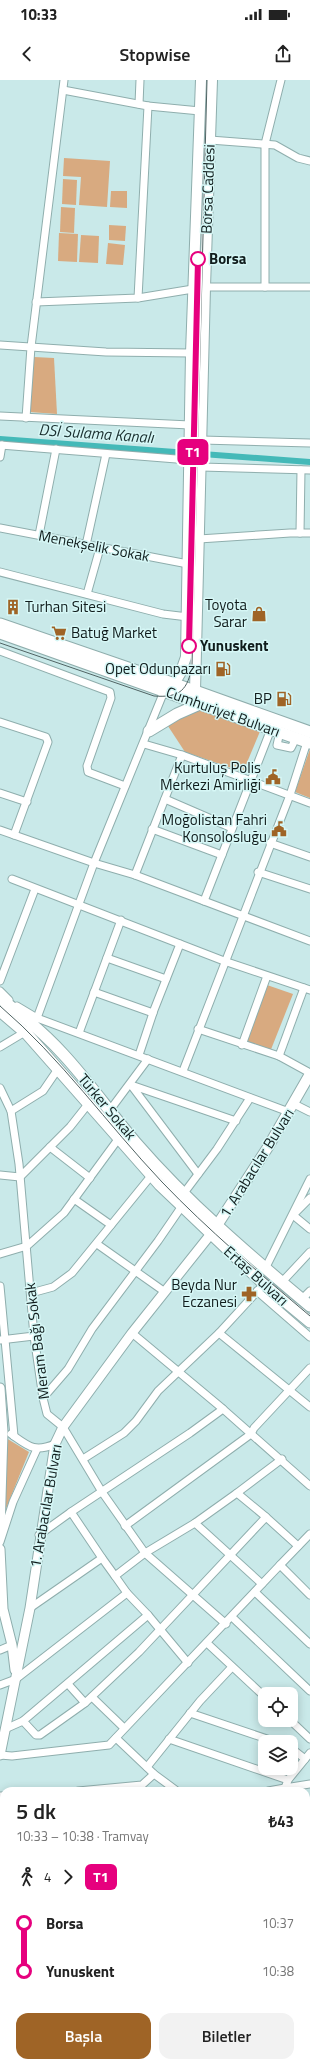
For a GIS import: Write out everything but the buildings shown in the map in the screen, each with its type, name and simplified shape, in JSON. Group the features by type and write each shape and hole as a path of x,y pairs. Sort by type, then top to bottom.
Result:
{"main road":[{"name":"Borsa Caddesi","path":"174,684 180,674 186,657 188,618 191,353 201,80"},
{"name":"Borsa Caddesi","path":"195,691 205,287 212,80"},
{"name":"Cumhuriyet Bulvarı","path":"0,624 195,691 309,739"},
{"name":"Cumhuriyet Bulvarı","path":"0,633 202,703 296,738 309,739"},
{"path":"182,696 195,691"},
{"path":"148,731 177,714 202,703"},
{"name":"Türker Sokak","path":"0,998 63,1054 136,1143 184,1193 212,1227"},
{"path":"0,1011 31,1027"},
{"name":"Türker Sokak","path":"31,1027 58,1068 151,1176 182,1206 212,1227"},
{"name":"1. Arabacılar Bulvarı","path":"212,1227 292,1108 310,1073"},
{"name":"Ertaş Bulvarı","path":"212,1227 306,1303"},
{"name":"Ertaş Bulvarı","path":"212,1227 260,1288 310,1322"}],"street":[{"path":"26,418 36,302 64,80"},
{"path":"139,104 140,80"},
{"path":"265,287 265,144 281,80"},
{"path":"63,90 148,106 200,111"},
{"path":"138,298 148,106"},
{"path":"210,140 275,145 298,158 310,161"},
{"path":"205,287 310,287"},
{"path":"36,302 138,298 193,289"},
{"path":"0,345 106,352 191,353"},
{"path":"0,416 190,426"},
{"path":"202,442 310,443"},
{"path":"0,457 1,445 106,454 190,459"},
{"path":"39,535 56,449"},
{"path":"86,545 106,454"},
{"path":"201,462 310,470"},
{"path":"300,533 301,470"},
{"name":"Menekşelik Sokak","path":"0,528 188,564"},
{"path":"199,539 300,533 310,534"},
{"path":"87,594 100,548"},
{"path":"0,572 163,614 188,618"},
{"path":"0,651 110,692 111,698 87,766 88,772 125,786"},
{"path":"0,1047 31,1027 79,906 94,863 125,786 144,744 164,691 174,684"},
{"path":"0,722 46,737 48,742 14,835"},
{"path":"204,901 251,780 276,730"},
{"path":"183,1071 258,872 290,795 309,739"},
{"path":"144,744 182,755 310,803"},
{"path":"135,875 182,755"},
{"path":"0,793 27,802"},
{"path":"165,799 232,828"},
{"path":"152,829 222,855"},
{"path":"0,830 94,863 135,875 310,941"},
{"path":"270,843 310,857"},
{"path":"258,872 310,889"},
{"path":"12,880 79,906 121,920 224,961 307,989 278,1056"},
{"path":"0,981 36,889"},
{"path":"79,1033 121,920"},
{"path":"139,1055 180,944"},
{"path":"107,958 166,979"},
{"path":"242,1045 267,976"},
{"path":"0,991 14,1004 31,1027 79,1033 183,1071 250,1098 310,1112"},
{"path":"94,992 153,1014"},
{"path":"198,1029 278,1056 310,1073"},
{"path":"110,1110 131,1085 148,1059"},
{"path":"11,1111 43,1091 58,1068"},
{"path":"131,1085 236,1121"},
{"path":"131,1085 198,1174"},
{"name":"Meram Bağı Sokak","path":"0,1088 11,1111 20,1177 34,1336 43,1398 47,1414 63,1427 102,1492 145,1553 226,1624"},
{"path":"184,1193 236,1121 250,1098"},
{"path":"0,1175 20,1177 70,1127 89,1103"},
{"path":"0,1254 27,1246 64,1213 119,1138"},
{"path":"50,1147 90,1178"},
{"path":"31,1293 53,1287 72,1273 151,1176"},
{"path":"265,1269 310,1179"},
{"path":"293,1215 310,1198"},
{"path":"74,1199 111,1225"},
{"path":"43,1398 68,1369 92,1329 136,1271 182,1206"},
{"path":"293,1215 310,1229"},
{"name":"1. Arabacılar Bulvarı","path":"0,1755 4,1725 16,1679 30,1608 39,1535 55,1444 63,1427 212,1227"},
{"path":"97,1244 165,1292"},
{"path":"281,1283 310,1252"},
{"path":"0,1286 3,1340 14,1436"},
{"path":"83,1459 124,1433 136,1421 158,1391 219,1333 260,1288 310,1337"},
{"path":"306,1303 310,1291"},
{"path":"132,1333 282,1459 310,1486"},
{"path":"219,1333 310,1407"},
{"path":"3,1340 34,1336"},
{"path":"125,1526 251,1434 254,1428 290,1392 310,1368"},
{"path":"0,1388 0,1531"},
{"path":"39,1535 190,1434 223,1409"},
{"path":"1,1432 6,1431 31,1449 44,1449 55,1444"},
{"path":"0,1542 13,1502 38,1449"},
{"path":"115,1576 145,1553 195,1523 282,1459"},
{"path":"237,1493 298,1546"},
{"path":"72,1512 127,1593 160,1628 188,1663"},
{"path":"23,1721 36,1735 40,1735 85,1703 266,1518"},
{"path":"195,1523 229,1556 262,1584"},
{"path":"0,1755 12,1756 109,1745 226,1624 298,1546 309,1537"},
{"path":"0,1549 2,1609 12,1645 16,1679"},
{"path":"30,1608 102,1558"},
{"path":"280,1566 310,1595"},
{"path":"255,1592 310,1644"},
{"path":"0,1685 16,1679 127,1593"},
{"path":"4,1725 23,1721 148,1615"},
{"path":"232,1617 310,1691"},
{"path":"207,1643 258,1690"},
{"path":"0,1650 12,1645"},
{"path":"147,1767 190,1713 232,1666"},
{"path":"68,1684 85,1703"},
{"path":"92,1697 124,1728"},
{"path":"190,1713 258,1736"},
{"path":"297,1727 310,1739"},
{"path":"116,1738 154,1774 172,1787"},
{"path":"169,1739 288,1780"},
{"path":"285,1787 288,1780 308,1756 298,1751"},
{"path":"121,1787 142,1785 154,1774"},
{"path":"291,1787 310,1784"}],"shaded area":[{"path":"64,158 110,161 107,207 79,205 81,177 63,176"},
{"path":"63,179 77,180 76,205 62,204"},
{"path":"111,191 127,191 127,208 110,207"},
{"path":"61,207 75,208 74,233 60,232"},
{"path":"109,225 126,226 125,241 109,240"},
{"path":"59,233 78,234 77,262 58,261"},
{"path":"81,235 99,236 98,263 79,262"},
{"path":"108,243 125,245 123,265 106,264"},
{"path":"34,357 54,358 57,414 29,412"},
{"path":"191,708 261,729 243,772 185,752 166,723"},
{"path":"310,749 310,798 295,792"},
{"path":"267,985 293,994 270,1052 246,1044"},
{"path":"6,1438 29,1452 5,1511"}],"waterway":[{"name":"DSİ Sulama Kanalı","path":"0,439 310,462"}],"tram line":[{"path":"0,643 154,696 170,696 176,694 181,691 188,681 192,665 207,80"},
{"name":"T1","path":"189,646 198,259"},
{"path":"0,1006 64,1069 142,1160 179,1200 234,1251 310,1316"}],"place":[{"name":"Borsa","path":"198,259"},
{"name":"Turhan Sitesi","path":"13,607"},
{"name":"Toyota Sarar","path":"259,614"},
{"name":"Batuğ Market","path":"59,633"},
{"name":"Yunuskent","path":"189,646"},
{"name":"Opet Odunpazarı","path":"223,669"},
{"name":"BP","path":"284,699"},
{"name":"Kurtuluş Polis Merkezi Amirliği","path":"273,777"},
{"name":"Moğolistan Fahri Konsolosluğu","path":"279,829"},
{"name":"Beyda Nur Eczanesi","path":"249,1294"}]}
